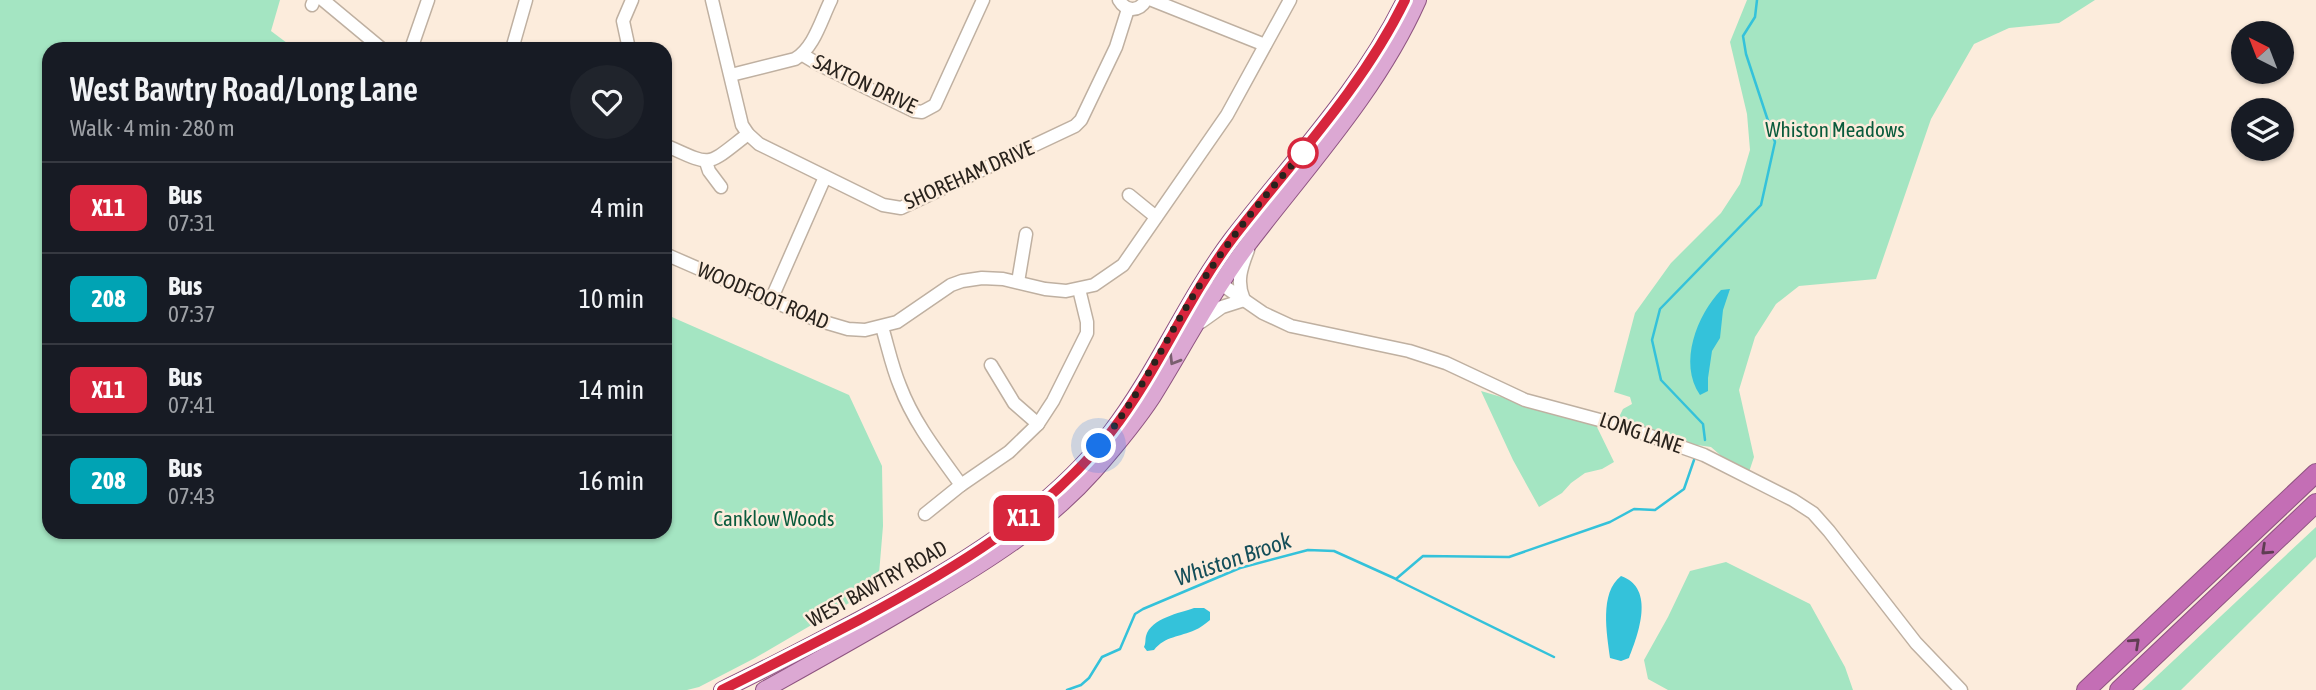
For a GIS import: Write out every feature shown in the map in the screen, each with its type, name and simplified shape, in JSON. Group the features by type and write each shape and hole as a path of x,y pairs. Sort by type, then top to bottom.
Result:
{"highway":[{"path":"2086,690 2316,473"},
{"path":"2119,690 2316,503"}],"main road":[{"name":"WEST BAWTRY ROAD","path":"722,690 769,668 956,565 1012,528 1057,491 1112,430 1231,240 1333,116 1380,49 1405,0"},
{"name":"WEST BAWTRY ROAD","path":"764,690 970,572 1069,498 1126,432 1151,398 1252,239 1370,86 1395,46 1418,0"},
{"path":"769,668 790,668 798,672"}],"street":[{"path":"413,42 428,0"},
{"path":"514,42 526,0"},
{"path":"628,42 623,21 632,0"},
{"path":"672,148 706,162 716,159 748,134 742,125 712,0"},
{"path":"731,75 795,60 803,55 831,0"},
{"name":"SAXTON DRIVE","path":"803,55 818,65 914,111 922,112 935,105 984,0"},
{"path":"1124,4 1140,8 1146,0"},
{"path":"1152,0 1265,45"},
{"name":"WOODFOOT ROAD","path":"672,257 833,326 856,330 897,322 951,285 962,281 982,278 1018,282 1045,289 1079,289 1094,285 1123,265 1227,115 1290,0"},
{"path":"317,2 373,42"},
{"name":"SHOREHAM DRIVE","path":"748,134 759,144 825,177 883,205 901,208 1075,126 1081,120 1116,47 1124,4"},
{"path":"706,162 720,187"},
{"path":"771,300 825,177"},
{"path":"1129,195 1156,217"},
{"path":"1018,282 1026,234"},
{"path":"1193,330 1214,311 1244,300 1240,289 1240,272 1252,239"},
{"path":"1184,312 1198,297 1221,284"},
{"name":"LONG LANE","path":"1221,284 1262,313 1291,326 1409,351 1446,363 1525,400 1622,426 1704,455 1793,500 1813,513 1829,531 1916,643 1961,690"},
{"path":"925,514 1009,452 1038,424 1053,401 1087,333 1079,289"},
{"path":"882,327 899,384 911,410 927,439 961,485"},
{"path":"991,365 1014,404 1038,424"}],"green space":[{"name":"Canklow Woods","path":"0,0 280,0 271,31 286,42 42,42 42,539 672,539 672,317 849,395 882,466 883,526 878,586 755,658 699,687 687,690 0,690"},
{"name":"Whiston Meadows","path":"1747,0 2095,0 2059,23 2009,28 1974,44 1931,119 1876,279 1799,286 1776,304 1755,337 1739,390 1754,457 1749,472 1727,461 1711,447 1683,443 1618,419 1623,409 1632,404 1630,397 1614,392 1635,313 1671,263 1721,213 1740,184 1750,150 1747,114 1730,42"},
{"path":"1481,391 1596,425 1614,462 1602,469 1585,473 1562,493 1539,507 1513,460"},
{"path":"2316,527 2316,557 2181,690 2142,690"},
{"path":"1726,562 1810,604 1845,667 1853,690 1668,690 1648,679 1644,660 1690,571"}],"water":[{"path":"1730,289 1723,310 1720,338 1712,351 1708,391 1700,395 1691,369 1693,340 1712,300 1721,290"},
{"path":"1621,576 1632,582 1638,591 1642,613 1629,658 1621,661 1610,658 1606,614 1610,593"},
{"path":"1194,608 1204,608 1210,612 1210,620 1197,629 1168,639 1154,650 1147,651 1144,647 1146,636 1154,625 1167,617"}],"waterway":[{"name":"Whiston Brook","path":"1705,440 1703,424 1661,380 1652,340 1660,309 1761,205 1775,142 1746,54 1743,36 1755,17 1757,0"},
{"name":"Whiston Brook","path":"1067,690 1081,685 1089,678 1102,657 1120,649 1135,614 1240,568 1308,550 1334,551 1396,579 1423,556 1509,557 1610,522 1634,509 1655,510 1684,489 1694,460"},
{"path":"1397,580 1554,657"}],"bus line":[{"name":"X11","path":"722,690 773,666 956,565 1012,528 1057,491 1085,463 1134,397 1198,288 1231,240 1333,116 1380,49 1405,0"}],"route":[{"path":"1099,446 1134,397 1198,288 1231,240 1303,153"}]}
